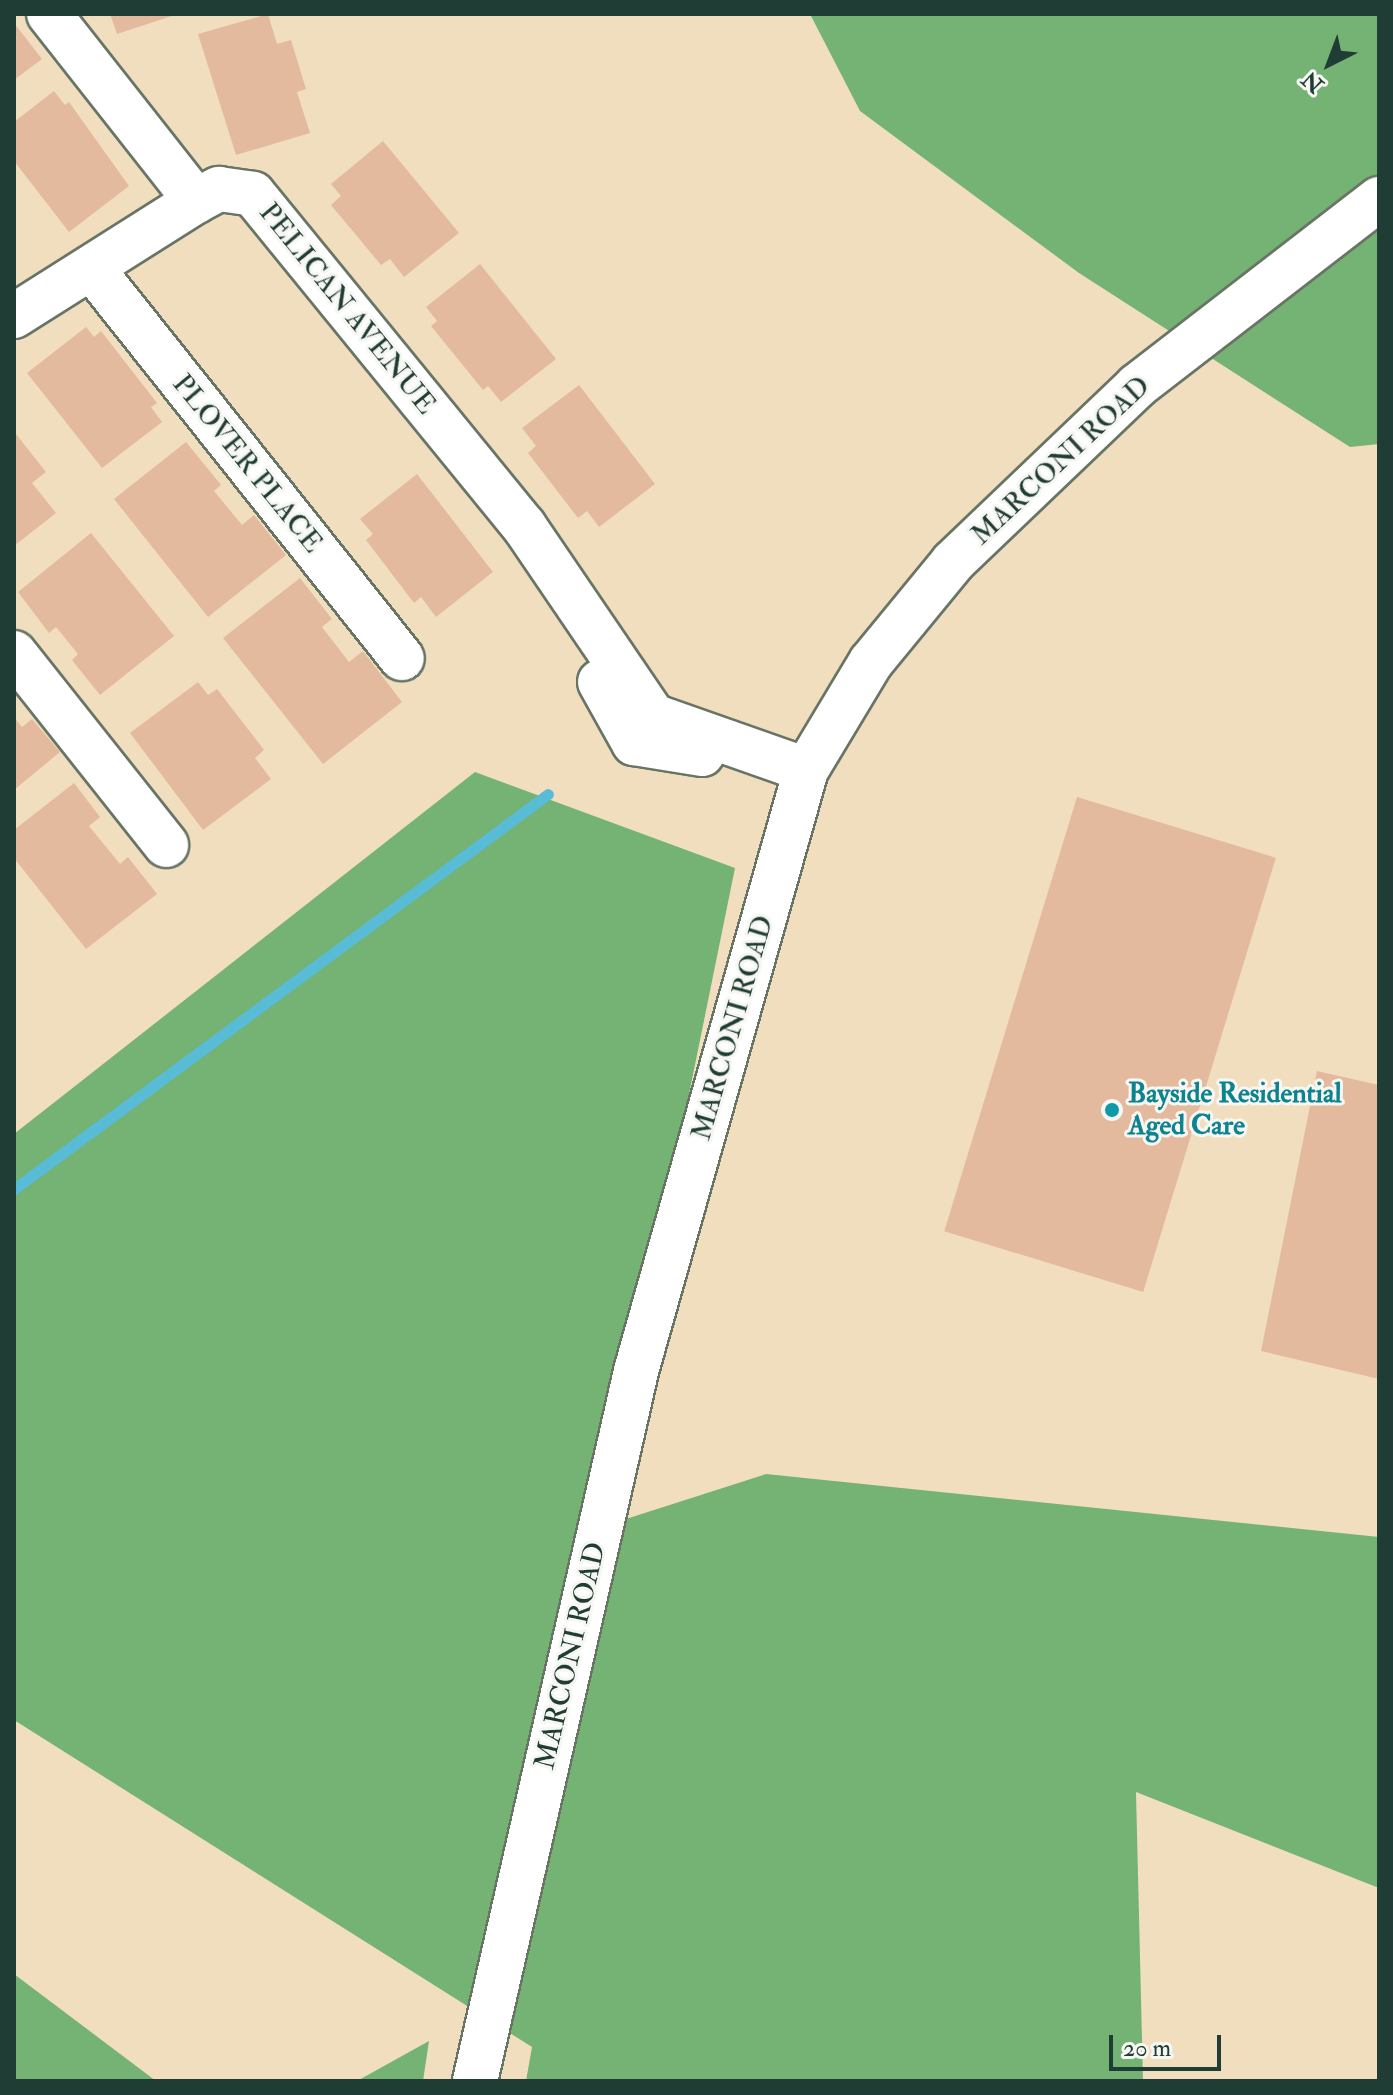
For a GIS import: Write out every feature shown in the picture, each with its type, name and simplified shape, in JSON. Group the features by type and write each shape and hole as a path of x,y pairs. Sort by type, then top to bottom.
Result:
{"street":[{"path":"49,14 196,201"},
{"name":"PELICAN AVENUE","path":"14,316 93,270 219,189 237,188 253,194 524,526 530,556 634,743 806,770"},
{"name":"MARCONI ROAD","path":"475,2081 636,1371 806,770 871,662 953,562 1137,386 1379,199"},
{"name":"PLOVER PLACE","path":"93,270 402,658"},
{"path":"14,653 166,845"}],"green space":[{"path":"810,14 1379,14 1379,444 1350,447 1079,273 860,111"},
{"path":"475,772 735,868 601,1527 766,1474 1379,1537 1379,1888 1136,1792 1143,2081 526,2081 532,2047 14,1720 14,1134"},
{"path":"14,1974 156,2081 14,2081"},
{"path":"429,2041 423,2081 357,2081"}],"building":[{"path":"110,14 175,14 175,15 117,34"},
{"path":"268,14 277,44 291,40 306,89 297,92 310,133 236,155 198,34"},
{"path":"14,23 42,59 14,80"},
{"path":"54,91 65,105 69,102 129,186 69,232 14,161 14,122"},
{"path":"383,141 459,233 404,277 390,259 381,265 331,205 341,196 331,184"},
{"path":"480,264 556,359 501,402 488,386 483,390 431,326 437,321 426,307"},
{"path":"86,327 94,337 101,331 157,403 151,407 162,422 102,468 27,373"},
{"path":"579,385 655,484 599,527 587,511 578,518 528,453 536,446 522,428"},
{"path":"16,434 46,472 32,483 56,513 14,546"},
{"path":"186,442 221,485 214,491 242,525 254,515 286,555 208,617 114,499"},
{"path":"417,474 493,572 436,617 421,597 414,603 366,540 373,534 360,519"},
{"path":"91,533 174,636 100,695 72,660 78,654 56,627 49,633 18,592"},
{"path":"300,578 332,619 322,627 349,662 363,651 402,702 323,764 223,638"},
{"path":"198,682 208,695 217,689 264,750 255,758 271,779 203,830 130,733"},
{"path":"14,717 22,727 32,719 60,752 14,790"},
{"path":"74,783 100,817 89,826 120,864 128,857 157,894 86,949 14,858 14,830"},
{"name":"Bayside Residential Aged Care","path":"1077,797 1276,858 1143,1292 944,1231"},
{"path":"1317,1071 1379,1085 1379,1379 1261,1351"}],"waterway":[{"path":"14,1189 548,794"}],"place":[{"name":"Bayside Residential Aged Care","path":"1112,1110"}]}
